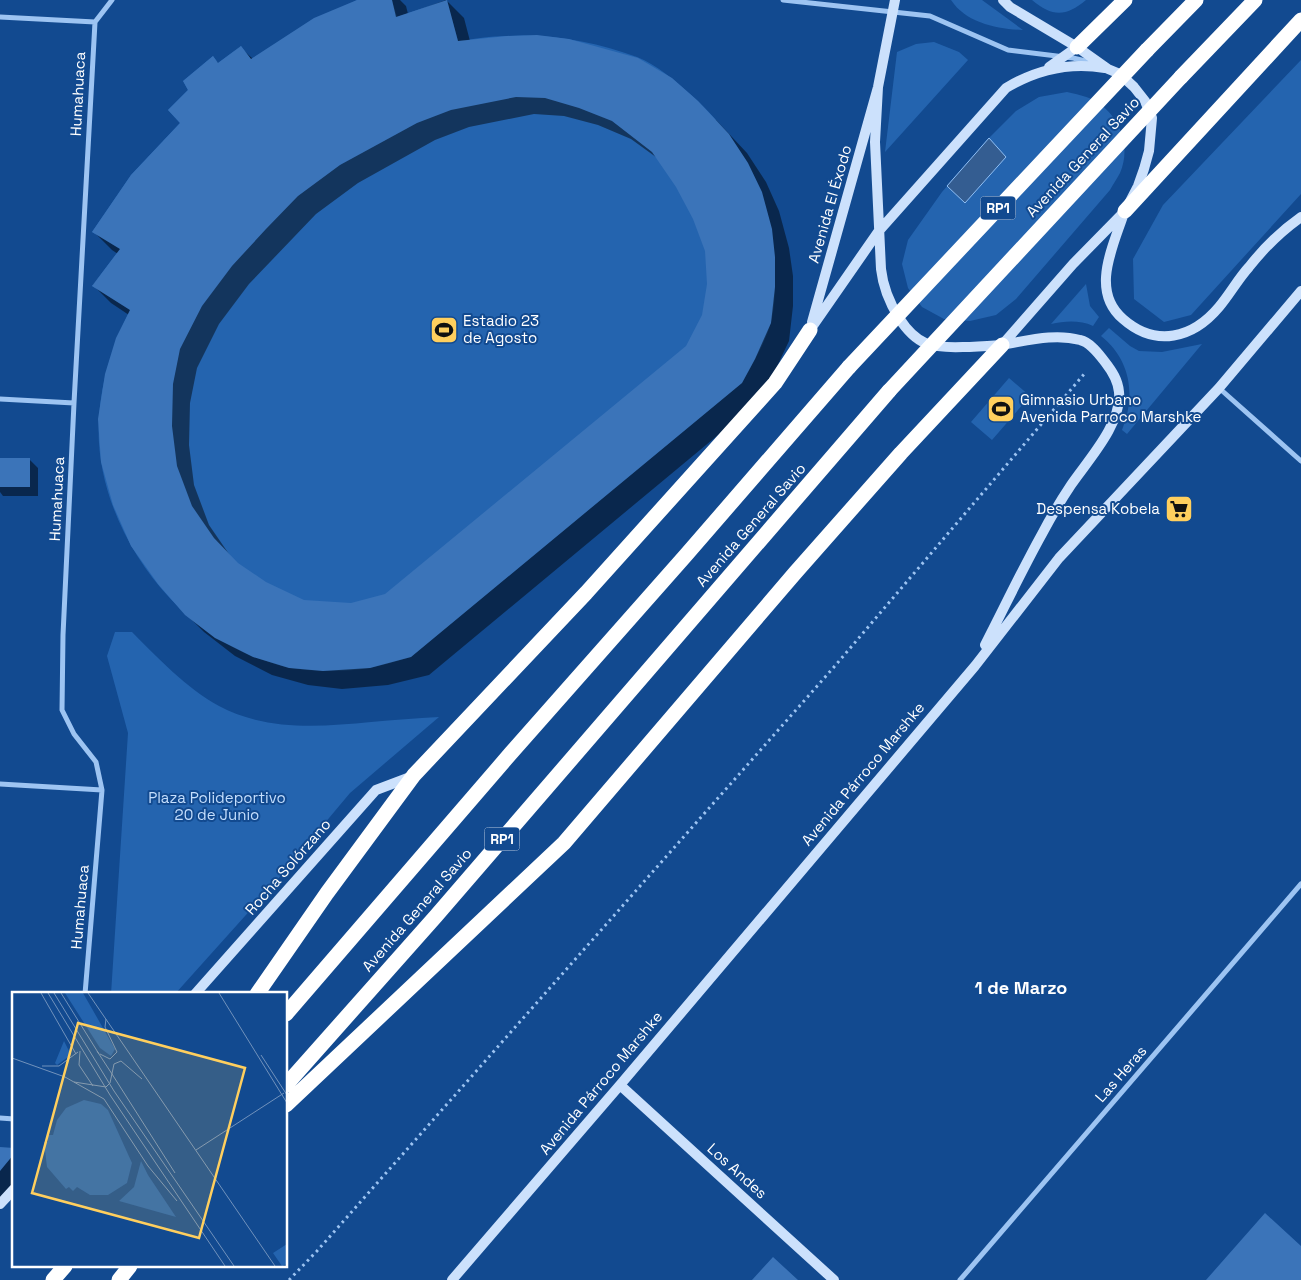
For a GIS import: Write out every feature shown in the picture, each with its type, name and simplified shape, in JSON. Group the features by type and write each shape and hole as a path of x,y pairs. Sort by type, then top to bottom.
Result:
{"highway":[{"path":"1071,52 1125,0"},
{"name":"Avenida General Savio","path":"288,1012 511,752 686,555 849,367 1140,57 1196,0"},
{"name":"Avenida General Savio","path":"288,1084 443,908 889,392 1181,77 1256,0"},
{"path":"1125,211 1301,20"},
{"path":"258,992 327,893 414,776 586,593 775,383 810,330"},
{"path":"288,1104 564,843 808,558 901,453 1002,345"},
{"path":"51,1280 63,1268"},
{"path":"119,1280 128,1268"}],"main road":[{"name":"Avenida El Éxodo","path":"810,330 878,87 895,0"},
{"path":"1004,0 1071,52 1120,74 1134,86 1145,101 1152,118 1150,143 1144,169 1138,186 1125,211 1106,271 1109,300 1118,314 1128,323 1140,331 1156,336 1170,336 1189,332 1203,324 1219,307 1248,267 1281,231 1301,217"},
{"path":"1042,71 1071,52"},
{"path":"810,330 878,232 1006,88 1019,80 1042,71 1067,66 1108,69"},
{"name":"Avenida El Éxodo","path":"878,87 875,142 878,232 883,285 893,309 910,331 925,343 938,348 1002,345 1048,337 1080,340 1100,354 1114,376 1119,393 1115,416 1042,533 975,666"},
{"path":"1002,345 1073,264 1125,211"},
{"name":"Avenida Párroco Marshke","path":"452,1280 975,666 1059,558 1219,388 1301,291"},
{"name":"Rocha Solórzano","path":"197,992 376,790 414,776"},
{"name":"Los Andes","path":"620,1085 834,1280"},
{"path":"0,1204 12,1191"}],"street":[{"path":"0,17 95,22 112,0"},
{"path":"783,0 930,16 1008,50 1071,52 1108,69"},
{"name":"Humahuaca","path":"85,992 102,790 96,762 74,734 62,710 63,635 74,403 95,22"},
{"path":"1219,388 1301,461"},
{"path":"0,399 74,403"},
{"path":"0,784 102,790"},
{"name":"Las Heras","path":"960,1280 1301,884"}],"path":[{"path":"289,1280 317,1251 834,667 1085,373"}],"green space":[{"name":"Estadio 23 de Agosto","path":"357,0 392,0 397,17 447,0 458,41 495,36 556,37 590,43 622,52 637,57 665,73 709,112 740,152 752,174 762,197 774,246 774,297 769,329 742,383 411,657 375,667 341,671 320,671 288,668 269,662 234,647 201,626 171,599 145,567 124,532 109,495 100,457 99,418 105,376 118,336 130,310 92,286 120,249 92,232 131,175 180,123 168,110 188,90 183,81 213,56 218,63 241,46 251,59"},
{"path":"951,0 982,0 1023,30 983,23 965,14"},
{"path":"1032,0 1086,0 1072,10 1059,13 1046,10"},
{"path":"934,42 959,52 968,60 885,152 897,52 916,44"},
{"path":"1301,60 1301,194 1191,315 1164,322 1134,299 1133,259 1163,205"},
{"path":"1067,92 1087,97 1102,106 1110,113 1121,131 1124,141 1123,163 1120,173 1110,190 1016,299 996,315 970,321 944,319 922,307 908,288 902,264 908,240 942,192 989,138 1016,111 1039,97"},
{"path":"1086,284 1090,306 1099,317 1093,326 1072,322 1051,324"},
{"path":"1109,328 1130,346 1139,351 1162,352 1202,344 1127,434 1122,430 1129,404 1128,379 1125,367 1119,356 1101,336"},
{"name":"Gimnasio Urbano Avenida Parroco Marshke","path":"1009,378 1030,396 992,440 971,422"},
{"name":"Plaza Polideportivo 20 de Junio","path":"115,632 132,632 173,672 207,699 237,714 255,720 312,726 439,717 350,793 272,886 177,992 111,992 128,733 107,656"}],"shaded area":[{"path":"989,138 1006,157 965,203 947,186"}],"building":[{"path":"357,0 392,0 396,17 447,0 458,41 537,35 569,39 638,58 672,78 698,101 729,134 748,163 762,192 772,229 775,257 775,287 771,323 742,383 411,657 370,668 323,671 289,668 253,657 215,638 185,615 158,584 131,546 113,505 101,462 98,419 105,374 116,338 130,310 92,286 120,249 92,232 131,175 180,123 168,110 188,90 183,81 213,56 218,63 241,46 251,59 314,18","holes":["516,97 545,98 579,108 612,121 652,152 676,187 693,219 705,251 707,284 702,315 686,346 385,594 351,603 304,600 266,582 238,563 214,538 192,506 177,466 172,426 173,384 180,349 202,306 232,266 298,196 340,165 417,123 451,110"]},
{"path":"0,458 30,458 30,487 0,487"},
{"path":"0,1147 12,1148 12,1156 0,1171"},
{"path":"1265,1213 1301,1246 1301,1280 1206,1280"},
{"path":"773,1257 798,1280 752,1280"}],"place":[{"name":"Estadio 23 de Agosto","path":"444,330"},
{"name":"Gimnasio Urbano Avenida Parroco Marshke","path":"1001,409"},
{"name":"Despensa Kobela","path":"1179,509"}],"district":[{"name":"1 de Marzo","path":"1021,988"}]}
